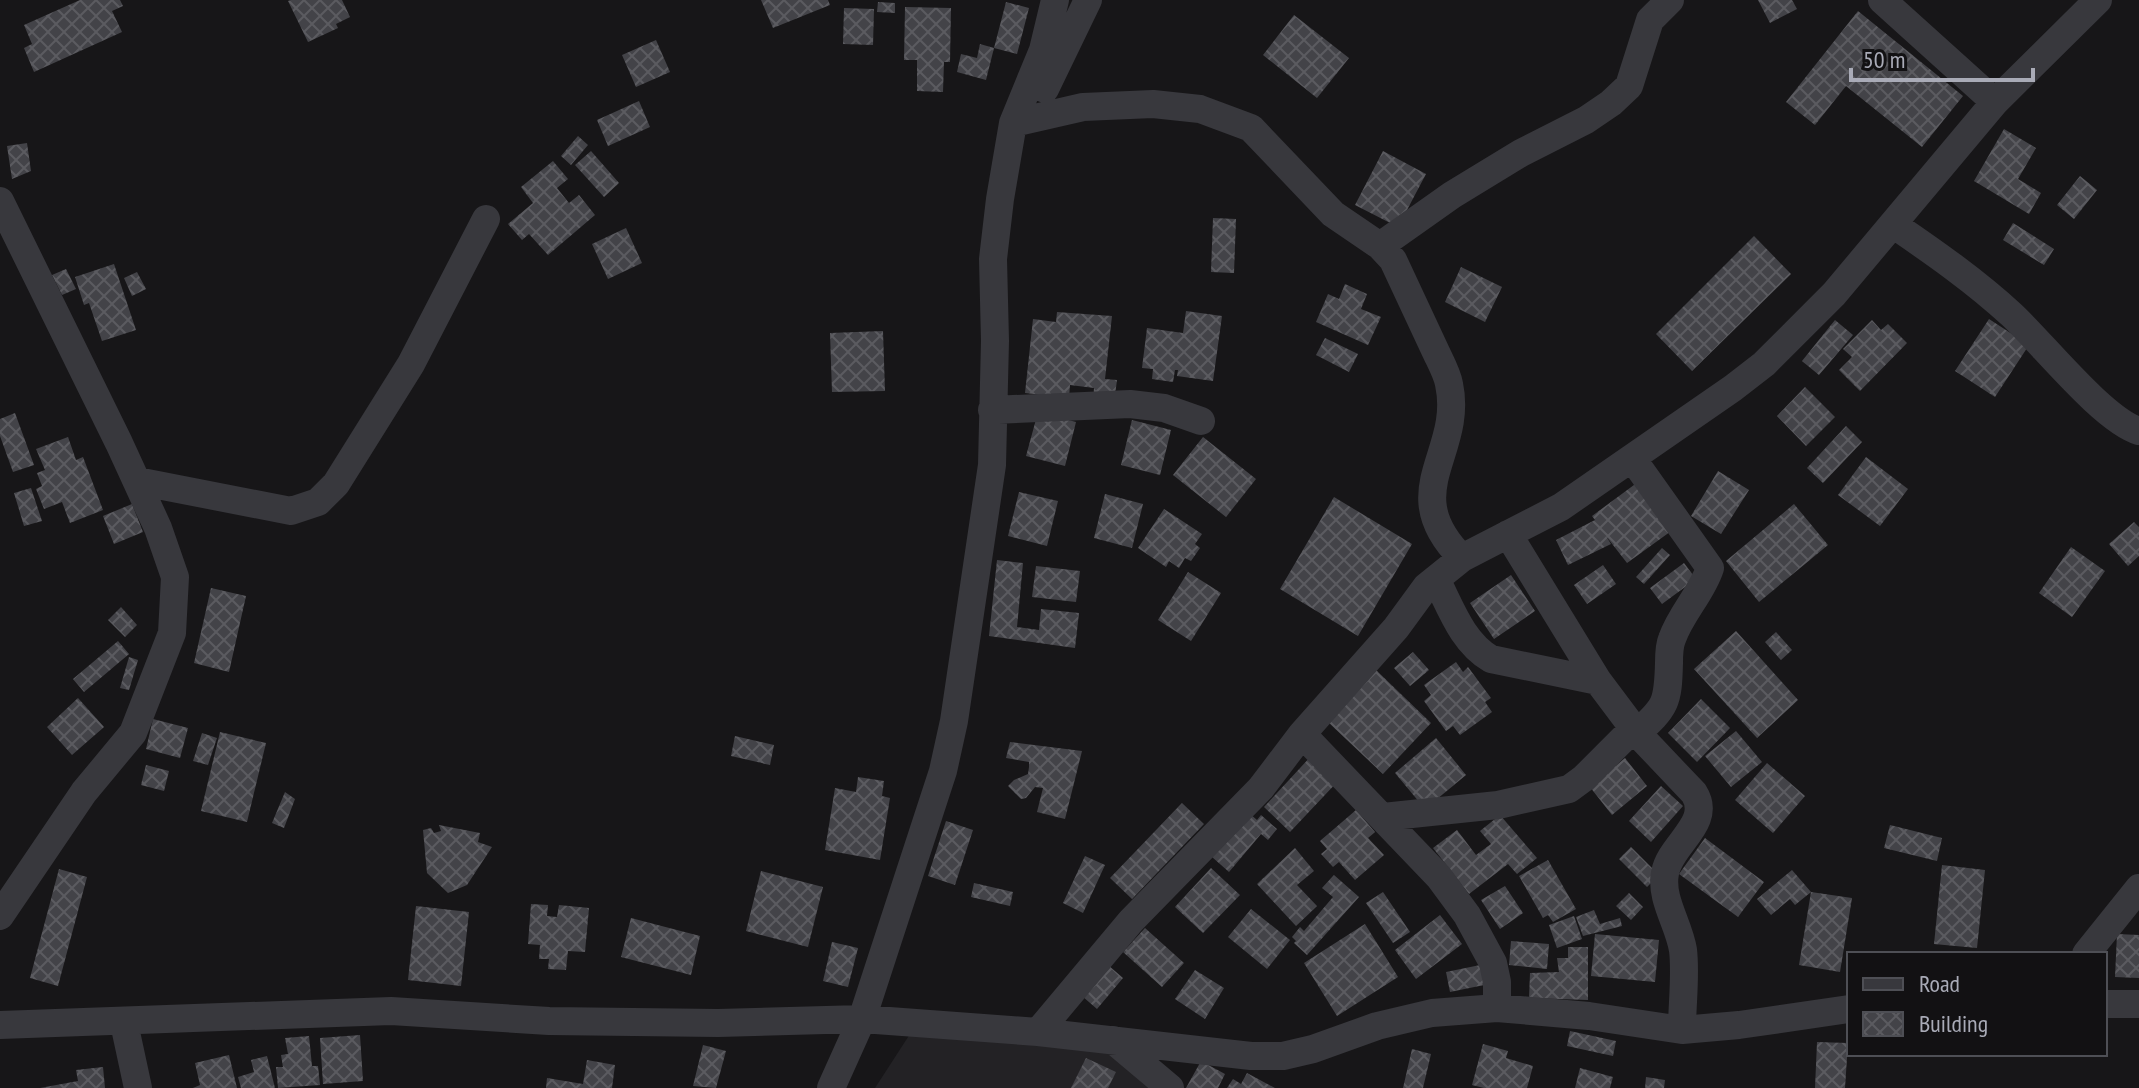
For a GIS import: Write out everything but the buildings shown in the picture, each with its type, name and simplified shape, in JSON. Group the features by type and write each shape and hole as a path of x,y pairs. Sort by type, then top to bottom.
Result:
{"street":[{"path":"831,1088 862,1019 943,771 951,733 992,465 993,259 1000,199 1055,0"},
{"path":"1022,121 1088,0"},
{"path":"1380,246 1452,195 1611,103 1629,86 1650,20 1670,0"},
{"path":"1882,0 1995,102"},
{"path":"1038,1032 1131,921 1261,788 1302,734 1396,628 1426,587 1462,558 1561,507 1764,364 1834,294 1995,102 2098,0"},
{"path":"1022,121 1083,107 1153,104 1200,109 1251,128 1333,214 1380,246 1393,260 1449,382 1452,414 1432,481 1432,512 1445,541 1462,558"},
{"path":"0,201 137,481 175,577 172,633 133,733 84,792 0,916"},
{"path":"137,481 291,511 318,502 336,484 411,364 486,219"},
{"path":"1894,225 1954,265 2012,316 2104,409 2126,427 2139,431"},
{"path":"992,410 1130,404 1164,408 1201,421"},
{"path":"1383,817 1498,805 1569,789 1635,730 1657,716 1667,701 1670,642 1710,568 1632,458"},
{"path":"1508,534 1598,681 1635,730 1700,802 1700,814 1665,868 1663,883 1682,947 1682,1030"},
{"path":"1436,579 1468,640 1479,652 1491,659 1598,681"},
{"path":"1302,734 1439,877 1467,915 1493,963 1497,1008"},
{"path":"2088,952 2139,888"},
{"path":"2107,1004 2139,1004"},
{"path":"0,1025 124,1023 391,1011 549,1021 718,1023 862,1019 1038,1032 1251,1056 1283,1056 1313,1049 1377,1026 1432,1013 1497,1008 1589,1016 1682,1030 1847,1009"},
{"path":"124,1023 138,1088"},
{"path":"1113,1040 1170,1088"}],"shaded area":[{"path":"910,1034 1123,1050 1155,1088 875,1088"}]}
